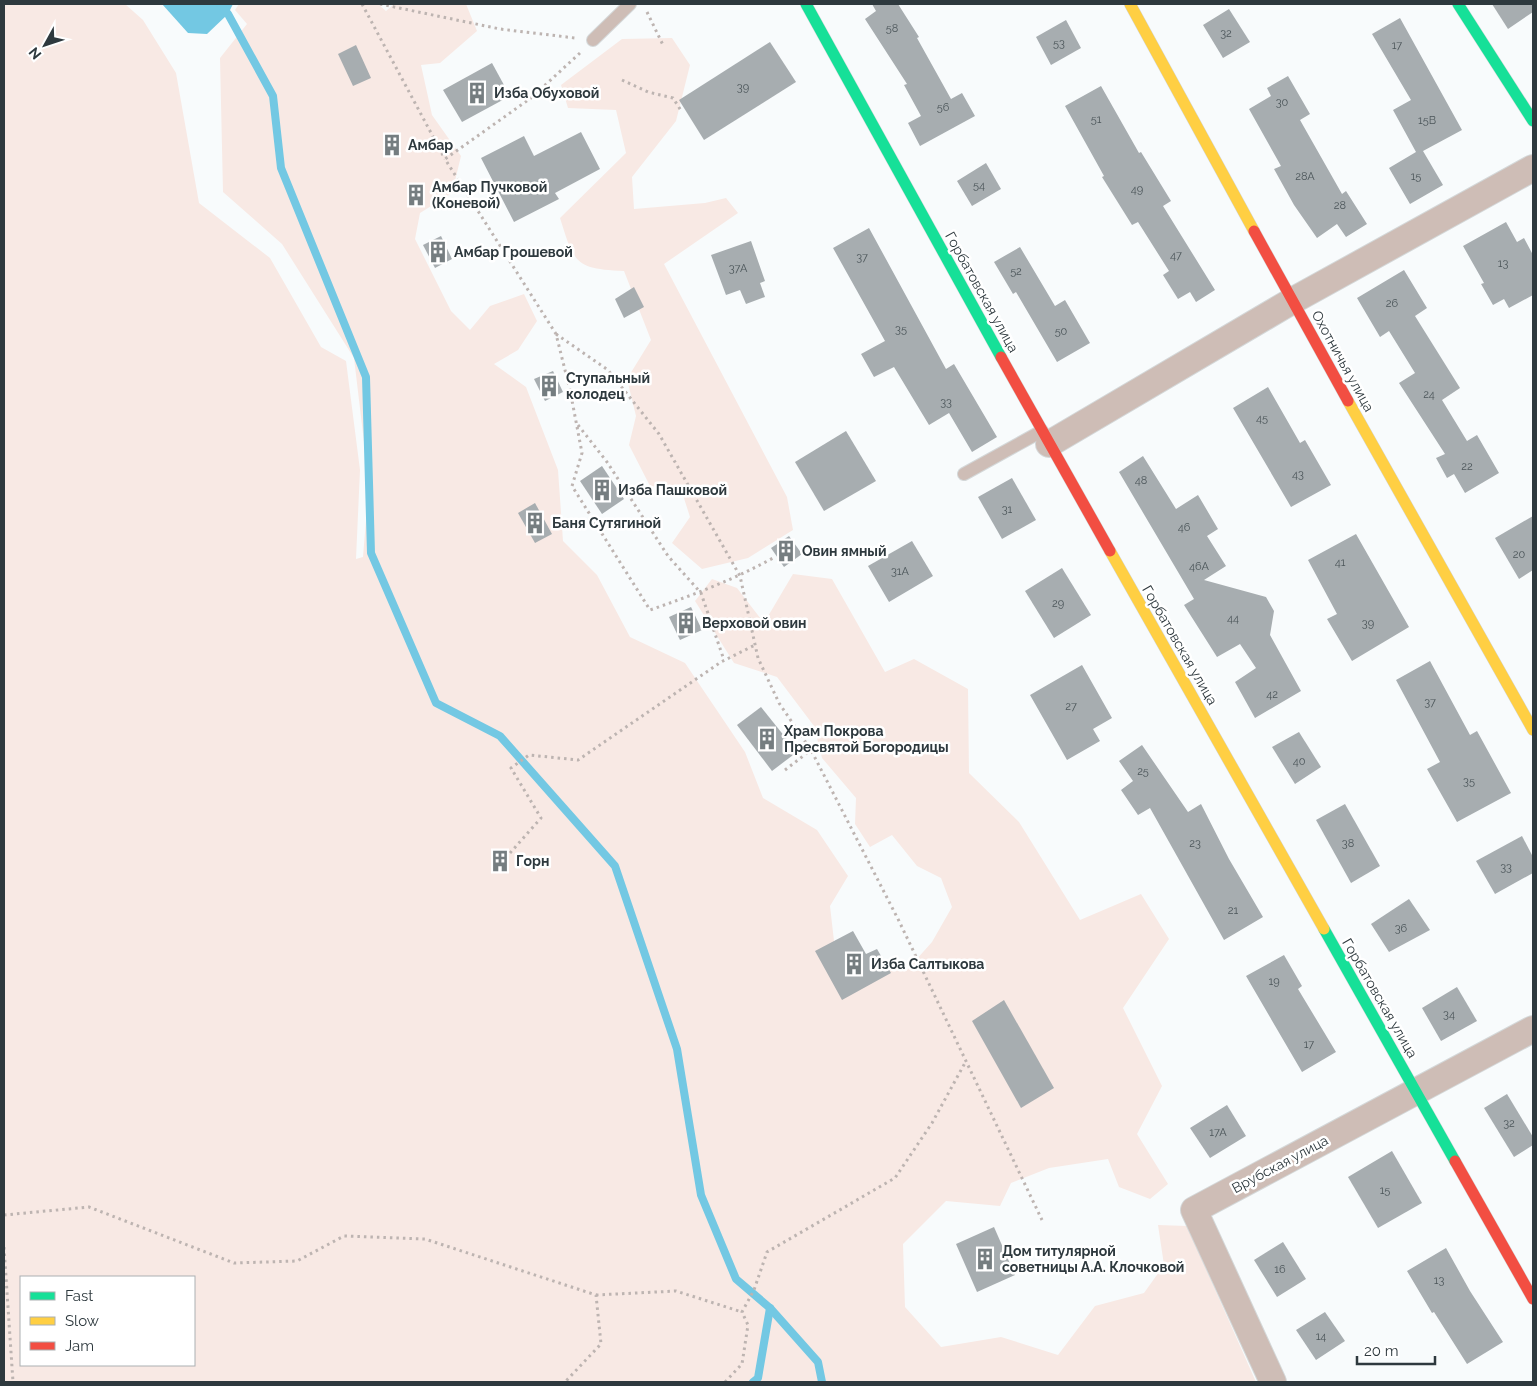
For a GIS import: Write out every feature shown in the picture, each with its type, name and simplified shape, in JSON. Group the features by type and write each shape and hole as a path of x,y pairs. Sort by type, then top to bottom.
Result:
{"street":[{"name":"Горбатовская улица","path":"806,4 1046,438 1533,1299"},
{"name":"Охотничья улица","path":"1130,4 1292,302 1533,730"},
{"path":"1458,4 1533,121"},
{"path":"1046,438 1533,168"},
{"name":"Врубская улица","path":"1273,1382 1194,1210 1533,1029"}],"lane":[{"path":"594,40 630,4"},
{"path":"964,474 1046,438"}],"path":[{"path":"362,4 444,159 556,334 582,453 572,486 650,610 701,593 740,576 773,558"},
{"path":"380,4 500,29 594,40"},
{"path":"644,8 663,44"},
{"path":"444,159 531,98 594,40"},
{"path":"622,80 648,92 673,98 682,112"},
{"path":"556,334 608,370 659,434 740,576 758,658 779,703 811,750 899,921 1042,1220"},
{"path":"577,424 607,462 668,556 701,593 724,660"},
{"path":"510,853 541,818 511,768 529,755 578,760 652,707 724,660 755,646"},
{"path":"785,770 811,750"},
{"path":"742,1312 754,1290 767,1252 894,1178 932,1123 966,1061"},
{"path":"4,1215 89,1207 234,1263 298,1261 344,1236 425,1239 596,1295 676,1290 742,1312 748,1325 742,1364 725,1382"},
{"path":"4,1247 13,1382"},
{"path":"565,1382 602,1344 596,1295"}],"shaded area":[{"path":"4,4 125,4 143,20 176,73 199,203 270,258 321,347 346,361 360,470 356,559 363,557 369,484 354,358 282,244 223,192 220,58 247,24 235,10 239,4 378,4 386,11 394,4 466,4 477,31 440,63 421,65 432,115 461,156 452,193 420,213 415,239 451,311 470,330 490,306 524,294 537,321 518,350 494,364 526,387 558,470 563,541 597,575 630,637 685,663 745,752 763,798 817,830 848,876 830,906 834,941 864,964 907,970 932,942 952,907 941,878 917,866 892,835 870,847 855,824 856,798 822,758 814,726 777,677 734,663 695,601 712,579 737,588 764,623 793,574 832,579 885,672 914,659 968,689 969,773 1019,822 1080,920 1141,894 1169,939 1123,1008 1162,1086 1137,1134 1168,1184 1150,1199 1119,1187 1108,1159 1049,1168 1011,1183 1000,1206 946,1201 903,1244 905,1307 941,1347 1001,1337 1058,1355 1095,1306 1144,1293 1164,1265 1158,1225 1187,1226 1256,1382 4,1382"},
{"path":"672,38 690,65 676,121 632,177 634,209 705,203 726,198 738,213 664,264 787,497 793,530 748,558 702,569 672,543 690,517 681,489 650,486 629,445 636,416 627,379 651,340 624,271 595,268 579,261 569,245 560,218 626,153 616,110 568,108 561,85 622,39"}],"water":[{"path":"162,4 233,4 228,14 207,34 188,33"}],"building":[{"path":"872,4 898,4 919,37 917,38 951,99 962,93 975,116 920,146 908,123 921,116 904,85 907,84 865,19 876,11"},
{"path":"1492,4 1533,4 1533,12 1508,29"},
{"path":"1229,9 1250,42 1223,58 1203,25"},
{"path":"1400,18 1462,130 1423,151 1443,185 1410,204 1389,168 1416,152 1393,110 1411,100 1372,34"},
{"path":"1066,20 1081,48 1051,65 1036,37"},
{"path":"770,42 796,82 704,140 679,100"},
{"path":"356,45 371,78 353,86 338,54"},
{"name":"Изба Обуховой","path":"492,63 510,96 462,122 443,90"},
{"path":"1288,76 1310,114 1300,120 1342,194 1346,191 1367,224 1346,237 1337,224 1317,238 1294,205 1274,169 1281,166 1249,109 1271,96 1267,88"},
{"path":"1101,86 1139,153 1141,152 1171,201 1163,206 1215,290 1196,302 1190,292 1178,299 1163,275 1169,271 1138,222 1132,225 1102,177 1104,176 1065,106"},
{"path":"581,132 600,169 555,193 559,199 514,222 481,158 524,136 534,156"},
{"path":"986,163 1001,189 972,206 957,181"},
{"path":"1506,222 1517,242 1524,238 1533,255 1533,295 1509,308 1504,299 1493,305 1481,284 1484,283 1463,246"},
{"path":"869,228 946,369 954,364 997,437 972,452 949,413 929,425 894,367 874,377 861,354 885,341 833,248"},
{"name":"Амбар Грошевой","path":"441,236 452,259 435,268 423,245"},
{"path":"751,241 765,281 760,283 765,297 746,304 740,290 726,295 711,255"},
{"path":"1020,247 1055,306 1065,300 1090,343 1057,362 1016,292 1013,294 994,262"},
{"path":"1404,270 1427,308 1415,316 1460,388 1442,400 1467,441 1477,435 1499,473 1465,493 1454,474 1447,478 1436,458 1445,454 1399,383 1415,373 1389,331 1380,337 1357,298"},
{"path":"634,287 644,307 624,318 615,299"},
{"name":"Ступальный колодец","path":"553,371 563,392 545,401 534,379"},
{"path":"1268,387 1300,443 1305,440 1331,485 1291,507 1233,408"},
{"path":"846,431 876,481 824,511 795,462"},
{"path":"1143,456 1176,509 1198,495 1218,529 1207,536 1226,566 1204,580 1266,597 1274,611 1270,635 1301,691 1255,718 1235,682 1256,668 1240,644 1217,657 1184,605 1194,599 1119,472"},
{"name":"Изба Пашковой","path":"602,466 624,499 602,514 580,481"},
{"path":"1012,478 1036,520 1002,539 978,497"},
{"name":"Баня Сутягиной","path":"535,503 552,534 535,543 518,513"},
{"path":"1533,516 1533,570 1519,579 1495,538"},
{"path":"1356,534 1409,627 1352,661 1327,619 1337,614 1308,560"},
{"name":"Овин ямный","path":"789,536 802,554 784,567 771,548"},
{"path":"912,541 933,576 889,602 868,566"},
{"path":"1062,568 1091,615 1054,638 1025,591"},
{"name":"Верховой овин","path":"691,607 702,630 680,640 669,617"},
{"path":"1430,661 1470,735 1477,731 1511,793 1457,822 1427,769 1440,762 1396,680"},
{"path":"1082,665 1112,718 1093,729 1100,741 1067,760 1030,695"},
{"name":"Храм Покрова Пресвятой Богородицы","path":"761,707 797,752 772,771 737,725"},
{"path":"1299,732 1321,767 1295,784 1272,747"},
{"path":"1142,745 1188,812 1201,804 1229,859 1263,917 1224,940 1150,808 1138,815 1121,790 1133,781 1119,761"},
{"path":"1345,804 1380,866 1351,883 1316,820"},
{"path":"1522,836 1533,857 1533,873 1495,894 1476,861"},
{"path":"1409,899 1430,930 1389,952 1371,924"},
{"name":"Изба Салтыкова","path":"853,931 866,954 877,949 891,973 842,1000 815,951"},
{"path":"1284,955 1302,986 1298,989 1336,1052 1302,1072 1246,976"},
{"path":"1457,987 1477,1021 1441,1041 1422,1008"},
{"path":"1004,1000 1054,1088 1021,1108 972,1021"},
{"path":"1507,1094 1533,1137 1533,1145 1514,1157 1484,1108"},
{"path":"1227,1105 1246,1136 1210,1158 1190,1128"},
{"path":"1392,1151 1422,1203 1378,1228 1348,1177"},
{"name":"Дом титулярной советницы А.А. Клочковой","path":"994,1227 1015,1275 977,1292 956,1244"},
{"path":"1283,1242 1306,1279 1277,1297 1254,1260"},
{"path":"1446,1248 1470,1291 1503,1342 1467,1364 1434,1312 1432,1313 1407,1271"},
{"path":"1325,1312 1345,1341 1316,1360 1296,1330"}],"waterway":[{"path":"220,4 228,14 273,96 281,168 366,377 371,553 436,703 500,736 615,866 677,1049 701,1195 736,1279 770,1308 818,1362 822,1382"},
{"path":"753,1382 758,1378 770,1308"}],"traffic: fast":[{"path":"806,4 1001,357"},
{"path":"1458,4 1533,121"},
{"path":"1324,929 1455,1161"}],"traffic: slow":[{"path":"1130,4 1254,231"},
{"path":"1348,401 1533,730"},
{"path":"1110,551 1324,929"}],"traffic: jam":[{"path":"1254,231 1348,401"},
{"path":"1001,357 1110,551"},
{"path":"1455,1161 1533,1299"}],"place":[{"name":"Изба Обуховой","path":"477,93"},
{"name":"Амбар","path":"392,145"},
{"name":"Амбар Пучковой (Коневой)","path":"416,195"},
{"name":"Амбар Грошевой","path":"438,252"},
{"name":"Ступальный колодец","path":"549,386"},
{"name":"Изба Пашковой","path":"602,490"},
{"name":"Баня Сутягиной","path":"535,523"},
{"name":"Овин ямный","path":"786,551"},
{"name":"Верховой овин","path":"686,623"},
{"name":"Храм Покрова Пресвятой Богородицы","path":"767,739"},
{"name":"Горн","path":"500,861"},
{"name":"Изба Салтыкова","path":"854,964"},
{"name":"Дом титулярной советницы А.А. Клочковой","path":"985,1259"}]}
